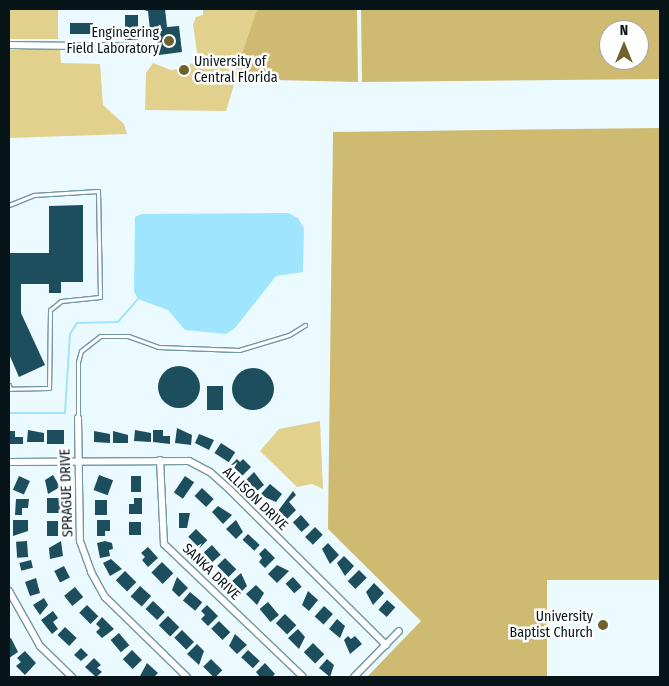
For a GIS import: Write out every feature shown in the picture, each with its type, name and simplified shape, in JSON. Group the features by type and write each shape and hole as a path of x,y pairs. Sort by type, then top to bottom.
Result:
{"street":[{"path":"9,45 148,47"},
{"name":"SPRAGUE DRIVE","path":"78,418 80,542 91,572 105,596 187,677"},
{"name":"ALLISON DRIVE","path":"9,462 160,460 189,462 210,472 386,645"},
{"name":"SANKA DRIVE","path":"160,460 164,544 303,677"},
{"path":"9,590 40,646 72,677"},
{"path":"354,677 399,631"}],"lane":[{"path":"9,205 34,195 98,191 100,297 61,301 50,310 49,388 10,389 9,385"},
{"path":"78,418 78,362 81,351 100,336 128,336 164,348 239,350 289,335 305,325"}],"shaded area":[{"path":"9,9 58,9 58,39 9,39"},
{"path":"203,9 257,9 226,111 145,110 146,73 153,63 171,70 185,68 198,59 193,24 196,17 203,15"},
{"path":"257,9 357,9 358,82 234,79"},
{"path":"361,9 660,9 660,79 362,82"},
{"path":"9,50 60,50 61,63 100,64 103,105 124,124 127,134 9,138"},
{"path":"660,128 660,580 547,580 547,677 367,677 421,621 328,529 333,132"},
{"path":"320,421 323,489 312,484 297,487 260,451 279,429"}],"water":[{"path":"288,213 298,218 304,228 303,272 276,276 235,328 226,334 185,330 168,310 138,299 134,292 135,217 142,214"}],"building":[{"name":"Engineering Field Laboratory","path":"139,9 165,9 167,27 179,26 182,52 159,55 156,30 150,30 148,11"},
{"path":"125,15 138,15 138,40 125,40"},
{"path":"70,23 93,23 93,34 70,34"},
{"path":"83,205 83,282 61,282 61,293 49,293 49,284 21,284 21,313 45,365 19,377 9,354 9,253 49,253 49,206"},
{"path":"175,366 183,366 194,372 200,387 194,402 183,408 175,408 164,402 158,391 158,383 164,372"},
{"path":"249,368 257,368 268,374 274,389 268,404 257,410 249,410 238,404 232,393 232,385 238,374"},
{"path":"207,386 223,386 223,410 207,410"},
{"path":"177,428 192,435 191,445 175,443"},
{"path":"28,430 44,433 44,442 27,442"},
{"path":"47,430 64,430 64,444 47,444"},
{"path":"135,430 151,433 151,442 134,441"},
{"path":"153,430 163,430 163,436 170,436 170,444 153,442"},
{"path":"9,431 15,431 15,437 23,437 23,444 10,444"},
{"path":"94,431 110,434 110,443 94,442"},
{"path":"113,431 128,435 128,443 113,443"},
{"path":"199,434 214,440 209,450 195,443"},
{"path":"221,443 235,452 229,462 214,453"},
{"path":"237,459 240,462 243,459 251,467 241,477 230,466"},
{"path":"254,472 264,485 257,491 246,480"},
{"path":"53,475 60,487 48,494 45,480"},
{"path":"99,475 113,480 108,495 94,490"},
{"path":"19,476 30,481 24,495 13,490"},
{"path":"131,476 141,476 141,492 131,492"},
{"path":"185,476 194,482 183,499 174,493"},
{"path":"270,484 282,494 276,502 260,495"},
{"path":"202,488 214,499 206,507 194,496"},
{"path":"293,491 296,495 289,502 296,510 286,520 278,511"},
{"path":"47,498 60,498 60,513 47,513"},
{"path":"134,498 142,498 142,514 129,514 129,504 134,504"},
{"path":"16,499 29,499 28,508 22,508 22,515 15,515"},
{"path":"95,500 107,500 107,515 95,515"},
{"path":"218,506 232,515 223,524 212,512"},
{"path":"179,513 190,513 187,528 179,528"},
{"path":"301,515 310,525 302,532 293,522"},
{"path":"13,520 28,520 28,531 13,536"},
{"path":"97,520 110,520 110,531 105,531 105,536 97,536"},
{"path":"236,520 243,532 236,539 226,529"},
{"path":"47,521 58,521 58,536 47,536"},
{"path":"129,522 141,522 141,535 129,535"},
{"path":"315,527 323,535 313,545 305,537"},
{"path":"196,529 207,540 200,548 188,537"},
{"path":"248,534 260,545 254,551 243,540"},
{"path":"27,541 28,557 17,558 16,542"},
{"path":"61,541 63,556 50,559 49,548"},
{"path":"105,541 112,543 113,549 109,550 110,556 100,558 97,543"},
{"path":"328,543 339,555 330,564 322,549"},
{"path":"212,545 221,555 213,562 204,552"},
{"path":"148,547 158,558 148,567 142,560 145,557 141,553"},
{"path":"265,548 275,558 265,568 259,562 262,558 259,554"},
{"path":"344,556 354,566 345,576 337,563"},
{"path":"225,558 236,569 229,577 217,566"},
{"path":"111,559 122,569 110,576 103,563"},
{"path":"31,560 33,568 21,571 19,563"},
{"path":"162,562 173,573 163,584 151,573"},
{"path":"277,565 289,571 277,583 268,574"},
{"path":"64,566 70,578 60,583 54,571"},
{"path":"359,570 367,578 355,589 348,581"},
{"path":"125,571 136,582 127,592 116,580"},
{"path":"241,573 247,586 241,592 231,582"},
{"path":"177,577 188,588 179,597 172,590"},
{"path":"293,577 302,587 294,593 286,584"},
{"path":"36,578 40,593 30,596 25,582"},
{"path":"374,583 384,593 373,605 366,592"},
{"path":"256,585 264,593 257,605 246,594"},
{"path":"140,586 151,596 142,606 131,596"},
{"path":"75,587 83,597 72,606 64,596"},
{"path":"308,591 318,600 309,611 302,605"},
{"path":"190,592 202,602 195,611 183,600"},
{"path":"44,598 48,605 40,615 33,605"},
{"path":"387,600 395,607 387,617 378,610"},
{"path":"153,601 165,612 157,620 145,609"},
{"path":"268,602 279,615 271,622 260,609"},
{"path":"87,605 98,616 91,624 79,613"},
{"path":"207,605 218,616 208,626 201,619 205,615 201,611"},
{"path":"324,606 333,614 324,624 315,616"},
{"path":"53,611 58,618 53,622 58,629 52,634 41,620"},
{"path":"285,614 296,625 287,635 276,623"},
{"path":"168,616 179,627 170,637 159,625"},
{"path":"102,617 114,629 102,638 96,632 100,628 96,624"},
{"path":"337,619 345,626 340,638 329,629"},
{"path":"219,621 230,632 223,640 211,629"},
{"path":"65,627 77,638 69,646 57,635"},
{"path":"298,629 305,637 299,649 288,638"},
{"path":"182,630 194,642 186,650 174,638"},
{"path":"119,633 129,645 121,652 111,640"},
{"path":"235,634 247,645 237,654 229,646"},
{"path":"348,636 351,639 355,636 362,644 350,654 344,640"},
{"path":"11,638 18,652 9,658 9,639"},
{"path":"313,643 324,654 315,664 304,652"},
{"path":"197,644 204,651 199,665 187,654"},
{"path":"81,648 88,655 81,661 74,655"},
{"path":"132,650 142,660 133,669 123,659"},
{"path":"248,650 260,661 253,668 241,657"},
{"path":"25,651 36,663 25,675 16,666 21,662 17,658"},
{"path":"94,658 101,665 97,668 102,672 96,677 85,667"},
{"path":"211,659 222,670 213,677 203,667"},
{"path":"327,659 334,665 330,677 319,668"},
{"path":"147,663 158,673 154,677 140,676"},
{"path":"265,663 275,674 272,677 260,677 256,672"}],"waterway":[{"path":"9,413 65,413 70,334 77,323 118,322 138,299"}],"place":[{"name":"Engineering Field Laboratory","path":"169,41"},
{"name":"University of Central Florida","path":"184,70"},
{"name":"University Baptist Church","path":"603,625"}]}
